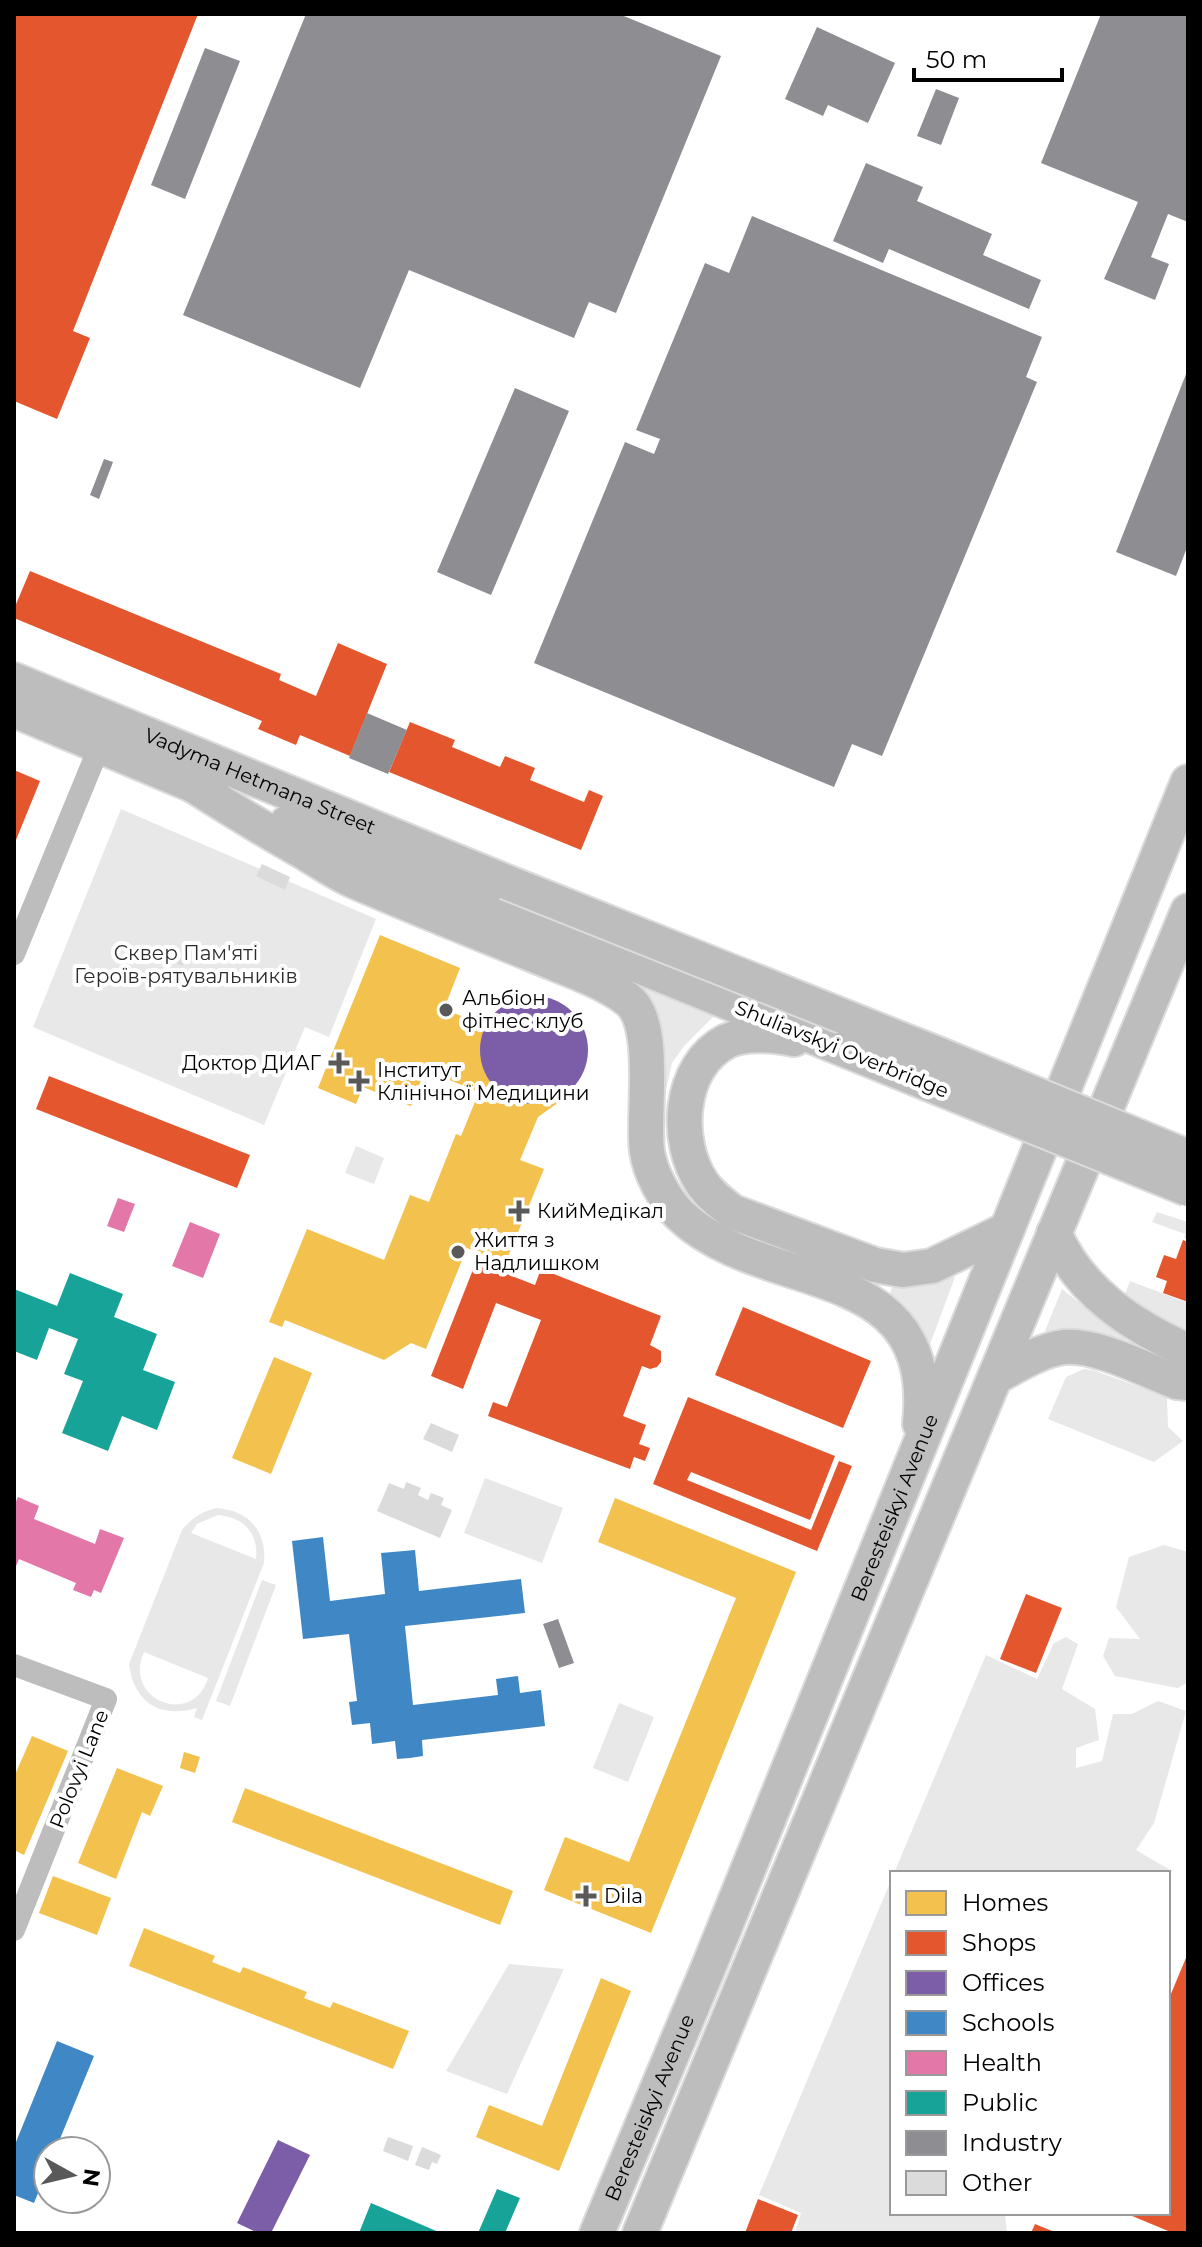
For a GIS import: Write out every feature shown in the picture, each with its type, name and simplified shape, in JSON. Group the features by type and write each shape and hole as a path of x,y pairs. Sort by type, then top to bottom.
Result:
{"main road":[{"name":"Vadyma Hetmana Street","path":"14,680 501,895"},
{"name":"Vadyma Hetmana Street","path":"14,710 193,785 501,895"},
{"name":"Beresteiskyi Avenue","path":"597,2233 709,1966 1188,782"},
{"path":"193,785 349,879 573,972 618,992 631,1002 642,1020 647,1154 660,1186 677,1212 698,1231 866,1299 890,1315 905,1334 918,1362 923,1398 917,1453"},
{"name":"Shuliavskyi Overbridge","path":"501,895 843,1049 1188,1189"},
{"name":"Shuliavskyi Overbridge","path":"501,895 940,1055 1188,1157"},
{"name":"Beresteiskyi Avenue","path":"640,2233 1188,911"},
{"path":"843,1049 780,1036 751,1035 727,1041 700,1063 688,1088 685,1118 688,1151 700,1180 714,1198 733,1212 875,1265 903,1270 932,1266 1006,1230"},
{"path":"1054,1233 1063,1254 1092,1291 1121,1313 1188,1351"},
{"path":"995,1377 1036,1355 1063,1347 1109,1355 1177,1382 1188,1383"}],"street":[{"path":"14,954 100,745"},
{"name":"Polovyi Lane","path":"14,1665 106,1699 14,1930"}],"green space":[{"name":"Сквер Пам'яті Героїв-рятувальників","path":"121,809 376,919 329,1037 305,1027 264,1125 33,1027"},
{"path":"619,974 716,1014 684,1046 672,1063 665,1094 665,1050 659,1017 647,1000 619,982"},
{"path":"356,1146 384,1158 374,1184 345,1173"},
{"path":"1157,1212 1188,1222 1188,1239 1184,1238 1185,1234 1152,1222"},
{"path":"955,1277 929,1347 910,1318 889,1298 892,1287"},
{"path":"1130,1281 1188,1303 1188,1330 1168,1323 1125,1294"},
{"path":"1062,1289 1128,1341 1188,1365 1045,1331"},
{"path":"1084,1369 1167,1397 1168,1427 1183,1441 1154,1462 1048,1419 1066,1377"},
{"path":"485,1478 563,1508 542,1563 464,1533"},
{"path":"216,1508 237,1513 253,1524 262,1541 264,1563 202,1720 194,1717 197,1708 183,1711 160,1709 143,1698 136,1688 129,1664 182,1530 197,1516","holes":["218,1515 235,1519 248,1528 255,1541 256,1559 191,1533 197,1524","144,1652 208,1678 200,1693 189,1702 175,1704 162,1702 151,1695 143,1683 140,1669"]},
{"path":"1164,1545 1188,1552 1188,1682 1178,1688 1115,1676 1103,1656 1109,1638 1140,1639 1116,1607 1129,1557"},
{"path":"262,1580 276,1585 230,1706 216,1701"},
{"path":"1066,1637 1078,1644 1062,1689 1095,1709 1099,1740 1076,1748 1076,1768 1102,1761 1113,1714 1132,1714 1158,1701 1186,1711 1154,1823 1136,1850 1172,1871 1170,1876 1170,1871 895,1871 986,1655 1037,1679 1054,1643"},
{"path":"619,1703 654,1717 628,1782 593,1768"},
{"path":"890,1883 890,2215 1005,2215 1007,2233 795,2233 801,2213 759,2195"},
{"path":"509,1964 564,1969 507,2094 446,2071"}],"building: Homes":[{"path":"380,935 460,968 444,1009 486,1026 481,1057 486,1074 503,1093 518,1101 535,1104 565,1095 538,1117 520,1160 544,1169 505,1264 467,1248 426,1349 411,1343 384,1360 285,1320 282,1327 269,1322 307,1229 384,1260 410,1195 429,1202 456,1134 461,1136 479,1092 425,1070 411,1106 363,1087 356,1104 318,1088"},
{"path":"274,1357 312,1373 271,1474 232,1458"},
{"path":"615,1498 796,1572 651,1933 544,1890 565,1837 629,1862 736,1598 598,1542"},
{"path":"32,1736 68,1751 24,1855 14,1850 14,1777"},
{"path":"184,1752 200,1757 195,1773 180,1768"},
{"path":"117,1768 163,1786 150,1816 142,1812 116,1879 78,1863"},
{"path":"245,1788 513,1891 500,1925 232,1822"},
{"path":"53,1876 111,1898 97,1935 39,1913"},
{"path":"144,1928 215,1956 212,1962 240,1973 243,1967 307,1992 304,1998 330,2008 333,2002 409,2031 393,2069 129,1966"},
{"path":"601,1978 631,1991 559,2171 476,2137 489,2105 542,2126"}],"building: Shops":[{"path":"14,14 198,14 73,331 90,338 57,419 14,401"},
{"path":"30,571 281,674 279,680 316,696 338,643 387,664 350,756 300,735 296,745 258,729 262,721 14,618 14,609"},
{"path":"410,722 455,740 452,747 500,767 505,756 535,768 530,780 584,802 589,790 603,796 581,850 389,772"},
{"path":"14,770 40,781 14,845"},
{"path":"49,1076 250,1155 237,1188 36,1109"},
{"path":"1183,1240 1188,1242 1188,1302 1163,1293 1167,1281 1156,1277 1164,1255 1176,1259"},
{"path":"476,1262 535,1285 541,1269 661,1316 650,1345 661,1351 661,1362 650,1369 642,1366 623,1416 646,1425 639,1444 650,1448 645,1461 634,1457 630,1469 488,1416 493,1402 507,1407 541,1320 496,1303 463,1389 431,1376"},
{"path":"743,1307 871,1361 843,1428 715,1375"},
{"path":"688,1397 835,1456 810,1520 691,1472 687,1480 811,1530 839,1461 852,1466 817,1551 653,1484"},
{"path":"1026,1594 1062,1608 1036,1673 1000,1659"},
{"path":"1188,1953 1188,2233 1173,2233 1130,2215 1170,2215 1170,1996"},
{"path":"758,2199 798,2215 791,2233 745,2233"},
{"path":"1035,2224 1057,2233 1031,2233"}],"building: Offices":[{"path":"534,996 555,1000 572,1012 584,1029 588,1050 584,1071 572,1088 555,1100 534,1104 513,1100 496,1088 484,1071 480,1050 484,1029 496,1012 513,1000"},
{"path":"278,2140 310,2155 271,2233 258,2233 237,2223"}],"building: Schools":[{"path":"323,1537 330,1601 385,1594 381,1553 415,1550 419,1591 521,1579 525,1613 405,1626 413,1705 498,1695 496,1679 518,1676 520,1693 541,1690 545,1726 422,1740 423,1756 410,1758 397,1759 395,1741 372,1744 370,1723 352,1725 349,1702 357,1701 349,1634 303,1639 292,1541"},
{"path":"57,2041 94,2056 62,2135 32,2135 32,2202 14,2195 14,2147"}],"building: Health":[{"path":"118,1198 135,1204 124,1232 107,1226"},
{"path":"190,1222 220,1234 203,1278 172,1266"},
{"path":"18,1497 39,1506 34,1519 95,1544 100,1529 124,1538 101,1593 94,1590 91,1597 73,1590 76,1583 19,1559 14,1565 14,1506"}],"building: Public":[{"path":"70,1273 123,1294 114,1317 157,1334 143,1370 175,1382 157,1430 122,1416 108,1451 62,1433 83,1381 64,1374 78,1339 49,1328 37,1360 14,1351 14,1289 57,1306"},
{"path":"497,2189 520,2198 505,2233 478,2233"},
{"path":"371,2203 441,2233 359,2233"}],"building: Industry":[{"path":"306,14 619,14 721,56 616,313 589,302 574,338 409,270 360,388 183,315"},
{"path":"1101,14 1188,14 1188,222 1168,214 1151,257 1169,264 1155,300 1104,279 1138,202 1041,163"},
{"path":"817,27 895,63 868,123 828,105 823,116 785,99"},
{"path":"205,48 240,61 185,199 151,185"},
{"path":"936,89 959,98 941,145 917,136"},
{"path":"866,163 923,187 917,201 992,234 983,255 1041,280 1029,309 889,249 883,263 833,241"},
{"path":"752,216 1042,337 1026,377 1037,382 882,756 852,744 834,787 534,663 625,442 654,454 660,439 636,430 705,263 729,273"},
{"path":"1188,369 1188,545 1176,576 1116,552"},
{"path":"515,388 569,411 491,595 437,572"},
{"path":"104,459 113,462 99,499 90,495"},
{"path":"367,713 407,730 388,774 349,758"},
{"path":"558,1619 574,1663 559,1668 543,1624"}],"building: Other":[{"path":"262,864 290,877 285,890 256,876"},
{"path":"179,949 188,953 183,966 173,962"},
{"path":"431,1423 459,1435 452,1452 423,1439"},
{"path":"406,1482 421,1488 418,1495 428,1500 431,1493 444,1498 441,1505 452,1510 440,1538 377,1511 389,1483 404,1489"},
{"path":"388,2137 413,2146 408,2161 383,2151"},
{"path":"422,2147 441,2155 437,2164 432,2162 429,2170 415,2165"}],"place":[{"name":"Альбіон фітнес клуб","path":"446,1010"},
{"name":"Доктор ДИАГ","path":"339,1063"},
{"name":"Інститут Клінічної Медицини","path":"359,1081"},
{"name":"КийМедікал","path":"519,1211"},
{"name":"Життя з Надлишком","path":"458,1252"},
{"name":"Dila","path":"586,1896"}]}
